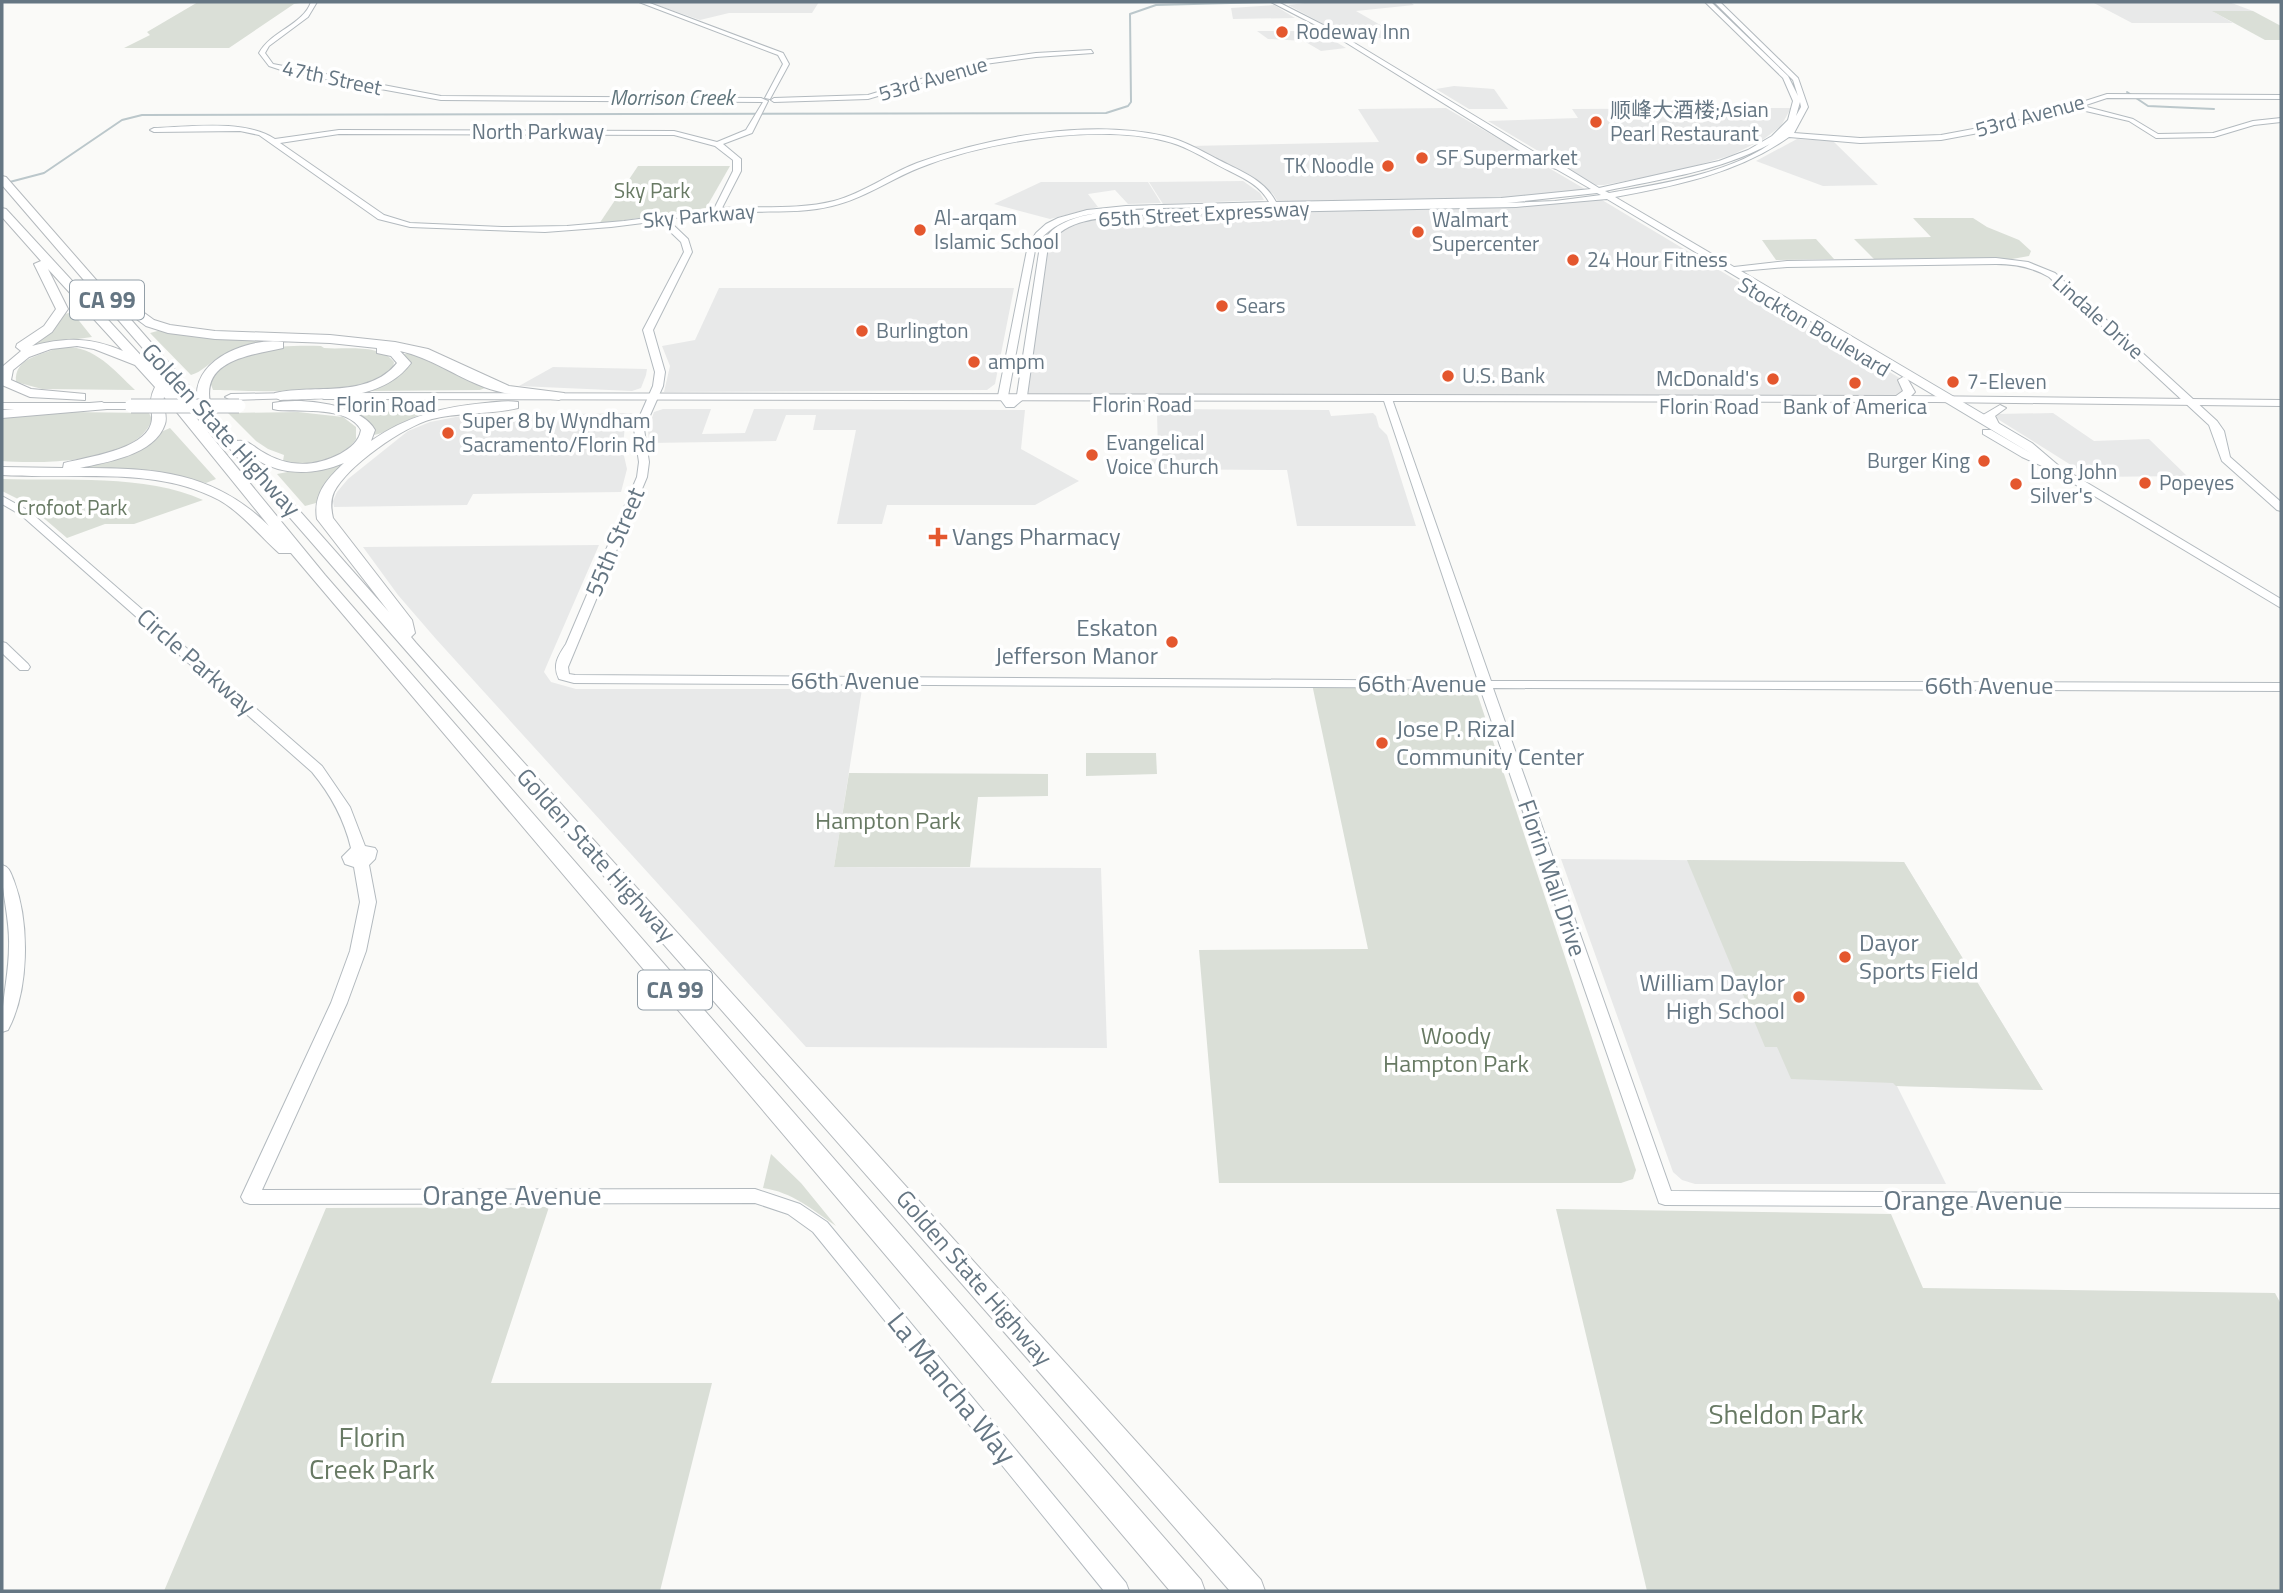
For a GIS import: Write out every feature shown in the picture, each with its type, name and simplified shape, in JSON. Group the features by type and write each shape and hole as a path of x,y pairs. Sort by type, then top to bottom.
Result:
{"highway":[{"name":"Golden State Highway","path":"5,183 308,527 410,648 902,1196 1250,1591"},
{"name":"Golden State Highway","path":"2,211 176,402 319,578 446,722 1190,1591"},
{"path":"2,360 48,329 62,309 28,241"},
{"path":"78,268 138,316 168,329 215,335 330,339 395,346 423,352 488,384 507,390 559,396"},
{"path":"80,397 11,387 4,381 5,371 12,362 27,353 62,343 94,345 140,363"},
{"path":"205,413 203,384 206,376 228,359 265,347 305,343 367,347 393,352 401,357 404,363 391,377 369,386 277,401"},
{"path":"2,465 63,467 110,457 130,448 156,429 159,420 156,405 161,388"},
{"path":"223,433 275,465 294,468 328,464 345,458 358,450 365,440 367,431 363,422 353,415 277,401"},
{"path":"410,648 404,620 325,519 322,506 326,492 336,478 401,426 444,412 513,405"},
{"path":"2,414 102,406"},
{"path":"2,471 135,476 197,485 236,504 319,578"}],"main road":[{"path":"1898,399 1909,392 1903,380"},
{"name":"Florin Road","path":"277,401 559,396 652,400"},
{"name":"Florin Road","path":"2,397 513,405 652,400 1007,400 1949,404 2196,406 2281,410"},
{"name":"Florin Road","path":"1007,400 1023,397 1389,402 1936,399 1965,408 2196,406 2281,402"},
{"name":"Florin Road","path":"2,406 102,406 127,401"},
{"path":"1993,424 1989,415 2000,408"}],"street":[{"name":"47th Street","path":"314,2 310,12 266,44 262,53 268,62 290,71 441,98"},
{"path":"642,2 781,54 786,64 750,131 718,144"},
{"name":"65th Street Expressway","path":"1601,194 1712,166 1754,150 1790,123 1795,113 1796,100 1786,78 1708,2"},
{"name":"65th Street Expressway","path":"1007,400 1015,329 1031,247 1036,236 1049,226 1070,217 1126,208 1395,207 1552,203 1668,182 1742,162 1767,150 1790,135 1805,114 1807,103 1800,85 1717,2"},
{"name":"Stockton Boulevard","path":"1280,3 1310,21 1309,23 1423,88 1949,404 2026,455 2055,468 2281,604"},
{"name":"Stockton Boulevard","path":"1359,51 1454,111 1464,113"},
{"name":"53rd Avenue","path":"441,98 862,98 891,92 984,62 1036,55 1091,52"},
{"path":"1395,75 1423,88"},
{"name":"53rd Avenue","path":"1780,133 1832,139 1947,136 1988,130 2057,113 2090,99 2121,96 2281,97"},
{"path":"2075,106 2131,120 2156,136 2214,135 2253,122 2281,120"},
{"name":"Sky Parkway","path":"154,130 240,129 264,134 368,210 381,217 410,225 553,228 607,226 717,211 781,210 828,205 867,193 912,168 965,151 1074,133 1104,131 1156,136 1185,145 1257,183 1270,194 1275,207"},
{"name":"North Parkway","path":"276,141 339,132 645,132 674,133 718,144"},
{"path":"717,211 738,167 734,155 718,144"},
{"path":"1742,162 1739,160 1754,150"},
{"name":"Stockton Boulevard","path":"1541,160 1587,192 1601,194"},
{"path":"1668,182 1712,166"},
{"name":"65th Street Expressway","path":"1023,397 1046,241 1053,233 1072,223 1131,213 1498,200 1561,197 1587,192"},
{"path":"1451,205 1450,203 1454,202 1498,200"},
{"path":"1395,207 1440,201"},
{"name":"55th Street","path":"564,676 560,669 562,661 572,644 639,488 644,462 639,429 659,382 659,363 649,343 648,330 688,252 685,240 662,218"},
{"name":"Lindale Drive","path":"1726,270 1787,264 1996,261 2034,267 2052,275 2196,406 2220,431 2221,450 2225,459 2281,508"},
{"name":"Stockton Boulevard","path":"1726,270 1936,399"},
{"path":"1025,278 1039,287"},
{"path":"1019,309 1025,315 1023,326 1032,332"},
{"path":"1015,329 1021,331 1022,345 1029,351"},
{"name":"Florin Mall Drive","path":"1389,402 1665,1198"},
{"name":"Stockton Boulevard","path":"1965,408 2034,448 2055,468"},
{"name":"Circle Parkway","path":"2,499 25,513 311,764 337,794 355,831 368,902 358,951 339,1003 250,1197"},
{"path":"2,646 24,667"},
{"name":"66th Avenue","path":"564,676 587,680 2281,687"},
{"path":"2,870 14,904 17,927 15,978 2,1026"},
{"name":"Orange Avenue","path":"250,1197 640,1194 755,1196 774,1200"},
{"name":"Orange Avenue","path":"1665,1198 2281,1201"},
{"name":"La Mancha Way","path":"774,1200 801,1213 820,1227 1118,1591"}],"shaded area":[{"path":"648,2 819,2 812,13 729,13 700,20"},
{"path":"1313,2 1410,2 1414,5 1356,11 1403,38 1350,38 1288,5"},
{"path":"2092,2 2229,2 2253,11 2214,12 2233,23 2132,23"},
{"path":"1274,5 1295,18 1233,19 1231,8"},
{"path":"1257,31 1318,31 1346,48 1321,51 1304,41 1268,39"},
{"path":"1454,86 1494,89 1508,109 1469,109 1436,89"},
{"path":"1446,108 1590,192 1558,196 1280,205 1273,194 1252,178 1190,146 1379,142 1358,109"},
{"path":"1791,108 1781,126 1764,139 1732,155 1678,171 1604,185 1595,185 1488,121 1578,118 1572,109"},
{"path":"1797,139 1833,141 1878,185 1823,186 1756,161"},
{"path":"1243,181 1260,193 1264,200 1163,204 1149,182"},
{"path":"1041,182 1148,182 1161,203 1128,204 1115,190 1088,194 1098,207 1050,219 994,204"},
{"path":"1597,197 1903,380 1909,392 1898,399 1023,396 1044,246 1053,234 1072,223 1106,215 1537,203"},
{"path":"719,288 1014,288 995,384 987,390 664,392 670,366 662,346 695,340"},
{"path":"553,367 647,369 641,388 632,391 519,386"},
{"path":"663,409 711,409 702,434 745,433 754,409 1025,410 1021,449 1079,481 1035,505 887,505 882,524 837,524 856,430 813,430 816,415 786,415 776,441 649,443 648,430 654,412"},
{"path":"1164,409 1329,410 1331,416 1373,413 1379,427 1387,435 1416,526 1297,526 1287,470 1143,469 1158,452 1157,413"},
{"path":"632,413 625,424 622,447 627,469 621,492 473,494 467,505 334,507 333,501 337,492 348,479 408,431 430,422 461,416"},
{"path":"2053,413 2094,441 2149,439 2187,476 2090,477 1996,418 1997,414"},
{"path":"599,545 544,672 551,682 576,689 862,689 834,867 1101,868 1107,1048 806,1047 436,639 398,595 363,547"},
{"name":"William Daylor High School","path":"1561,859 1904,862 2043,1090 1897,1086 1946,1184 1695,1184 1682,1180 1673,1172"}],"green space":[{"path":"198,2 306,2 294,4 229,48 124,48 150,35 147,32"},
{"path":"2212,11 2253,11 2281,26 2281,40 2265,40"},
{"name":"Sky Park","path":"638,166 730,166 706,208 599,224"},
{"path":"1913,218 1973,218 2019,240 2031,251 2029,256 2012,259 1874,259 1854,239 1931,237"},
{"path":"1816,239 1834,259 1776,260 1762,240"},
{"path":"72,312 92,337 33,345 55,328 65,314"},
{"path":"161,330 204,337 275,339 227,354 191,375 150,333"},
{"path":"321,346 371,350 388,356 394,362 387,374 369,382 343,388 213,390 210,382 230,361 259,350"},
{"path":"59,347 82,349 92,353 135,390 42,389 16,382 19,367 24,362"},
{"path":"409,352 485,388 371,391 400,375 406,367 403,355"},
{"path":"424,411 373,435 371,424 359,415 364,412"},
{"path":"69,412 149,413 152,419 143,434 128,445 108,453 62,461 2,461 2,418"},
{"path":"298,412 343,417 356,427 356,439 334,457 292,463 283,461 284,455 256,441 228,413"},
{"path":"170,428 216,479 206,483 158,473 74,470"},
{"path":"340,462 346,464 324,486 316,503 305,506 277,474"},
{"name":"Crofoot Park","path":"2,479 131,482 181,492 203,500 134,524 105,524 67,538 26,503 2,491"},
{"name":"Woody Hampton Park","path":"1312,684 1476,690 1636,1170 1633,1179 1621,1183 1219,1183 1199,950 1368,949"},
{"path":"1086,753 1156,753 1157,774 1086,776"},
{"name":"Hampton Park","path":"849,773 1048,774 1048,796 978,797 970,867 834,867"},
{"name":"Dayor Sports Field","path":"1687,860 1904,862 2043,1090 1896,1086 1893,1083 1791,1079 1777,1047 1765,1047"},
{"path":"771,1154 801,1183 836,1226 793,1198 763,1188"},
{"name":"Florin Creek Park","path":"549,1207 491,1383 712,1383 660,1591 164,1591 326,1208"},
{"name":"Sheldon Park","path":"1556,1209 1891,1214 1923,1288 2275,1293 2281,1304 2281,1591 1647,1591"}],"waterway":[{"name":"Morrison Creek","path":"2,184 44,173 122,120 142,115 1106,113 1128,106 1131,102 1130,14 1156,5 1269,2"},
{"path":"2127,92 2148,106 2214,109"}],"place":[{"name":"Rodeway Inn","path":"1282,32"},
{"name":"顺峰大酒楼;Asian Pearl Restaurant","path":"1596,122"},
{"name":"SF Supermarket","path":"1422,158"},
{"name":"TK Noodle","path":"1388,166"},
{"name":"Al-arqam Islamic School","path":"920,230"},
{"name":"Walmart Supercenter","path":"1418,232"},
{"name":"24 Hour Fitness","path":"1573,260"},
{"name":"Sears","path":"1222,306"},
{"name":"Burlington","path":"862,331"},
{"name":"ampm","path":"974,362"},
{"name":"U.S. Bank","path":"1448,376"},
{"name":"McDonald's","path":"1773,379"},
{"name":"7-Eleven","path":"1953,382"},
{"name":"Bank of America","path":"1855,383"},
{"name":"Super 8 by Wyndham Sacramento/Florin Rd","path":"448,433"},
{"name":"Evangelical Voice Church","path":"1092,455"},
{"name":"Burger King","path":"1984,461"},
{"name":"Popeyes","path":"2145,483"},
{"name":"Long John Silver's","path":"2016,484"},
{"name":"Vangs Pharmacy","path":"938,537"},
{"name":"Eskaton Jefferson Manor","path":"1172,642"},
{"name":"Jose P. Rizal Community Center","path":"1382,743"},
{"name":"Dayor Sports Field","path":"1845,957"},
{"name":"William Daylor High School","path":"1799,997"}]}
